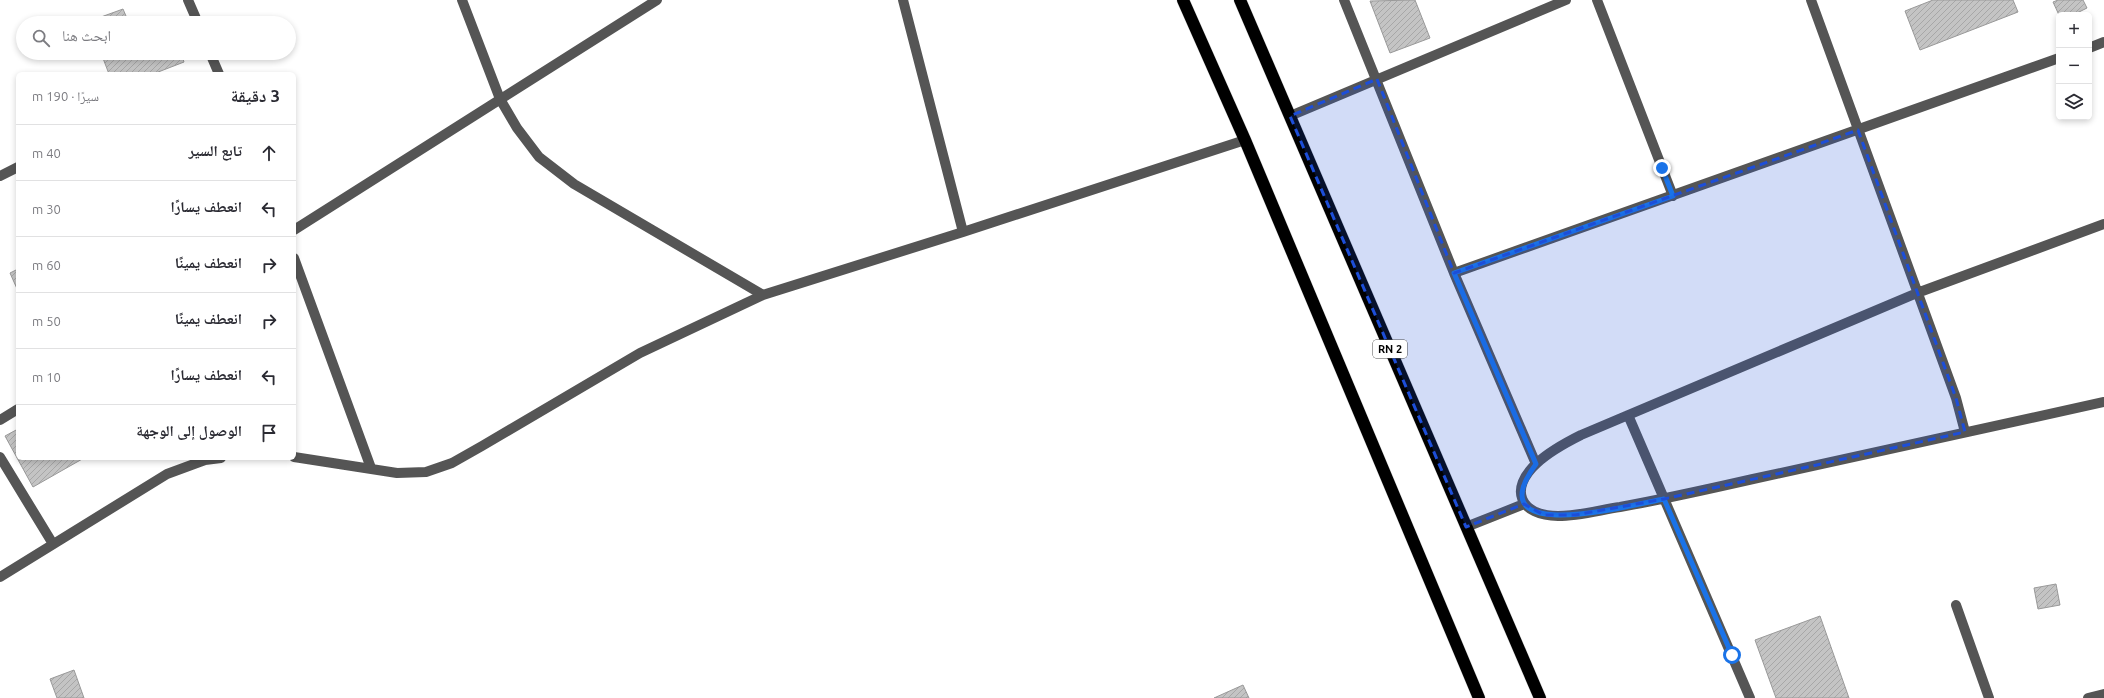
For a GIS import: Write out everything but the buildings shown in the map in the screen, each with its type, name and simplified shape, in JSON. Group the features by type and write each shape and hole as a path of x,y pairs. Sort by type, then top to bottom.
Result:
{"highway":[{"path":"1183,0 1245,140 1479,698"},
{"name":"RN 2","path":"1240,0 1540,698"}],"street":[{"path":"188,0 195,16"},
{"path":"462,0 500,99 517,128 539,158 574,184 763,295"},
{"path":"296,229 657,0"},
{"path":"903,0 963,232"},
{"path":"1344,0 1454,273 1536,464"},
{"path":"1290,116 1566,0"},
{"path":"1597,0 1673,196"},
{"path":"1811,0 1956,398 1965,432"},
{"path":"2092,47 2104,42"},
{"path":"1454,273 2056,59"},
{"path":"213,60 218,72"},
{"path":"296,457 397,473 426,472 452,463 640,353 763,295 963,232 1245,140"},
{"path":"0,176 16,169"},
{"path":"2104,224 1918,293 1575,438 1557,448 1536,464 1525,478 1521,493 1524,504 1533,511 1544,515 1575,515 1664,499 2104,402"},
{"path":"296,263 371,468"},
{"path":"0,420 16,410"},
{"path":"1628,415 1750,698"},
{"path":"0,457 53,544"},
{"path":"0,577 167,474 205,460"},
{"path":"1466,527 1524,504"},
{"path":"1956,605 1989,698"},
{"path":"2088,698 2104,694"}],"highlighted area":[{"path":"1377,79 1454,273 1858,130 1956,398 1965,432 1664,499 1575,515 1544,515 1524,504 1466,527 1290,116"}],"route":[{"path":"1662,168 1673,196 1454,273 1536,464 1525,478 1521,493 1524,504 1533,511 1544,515 1559,516 1575,515 1664,499 1732,655"}]}
